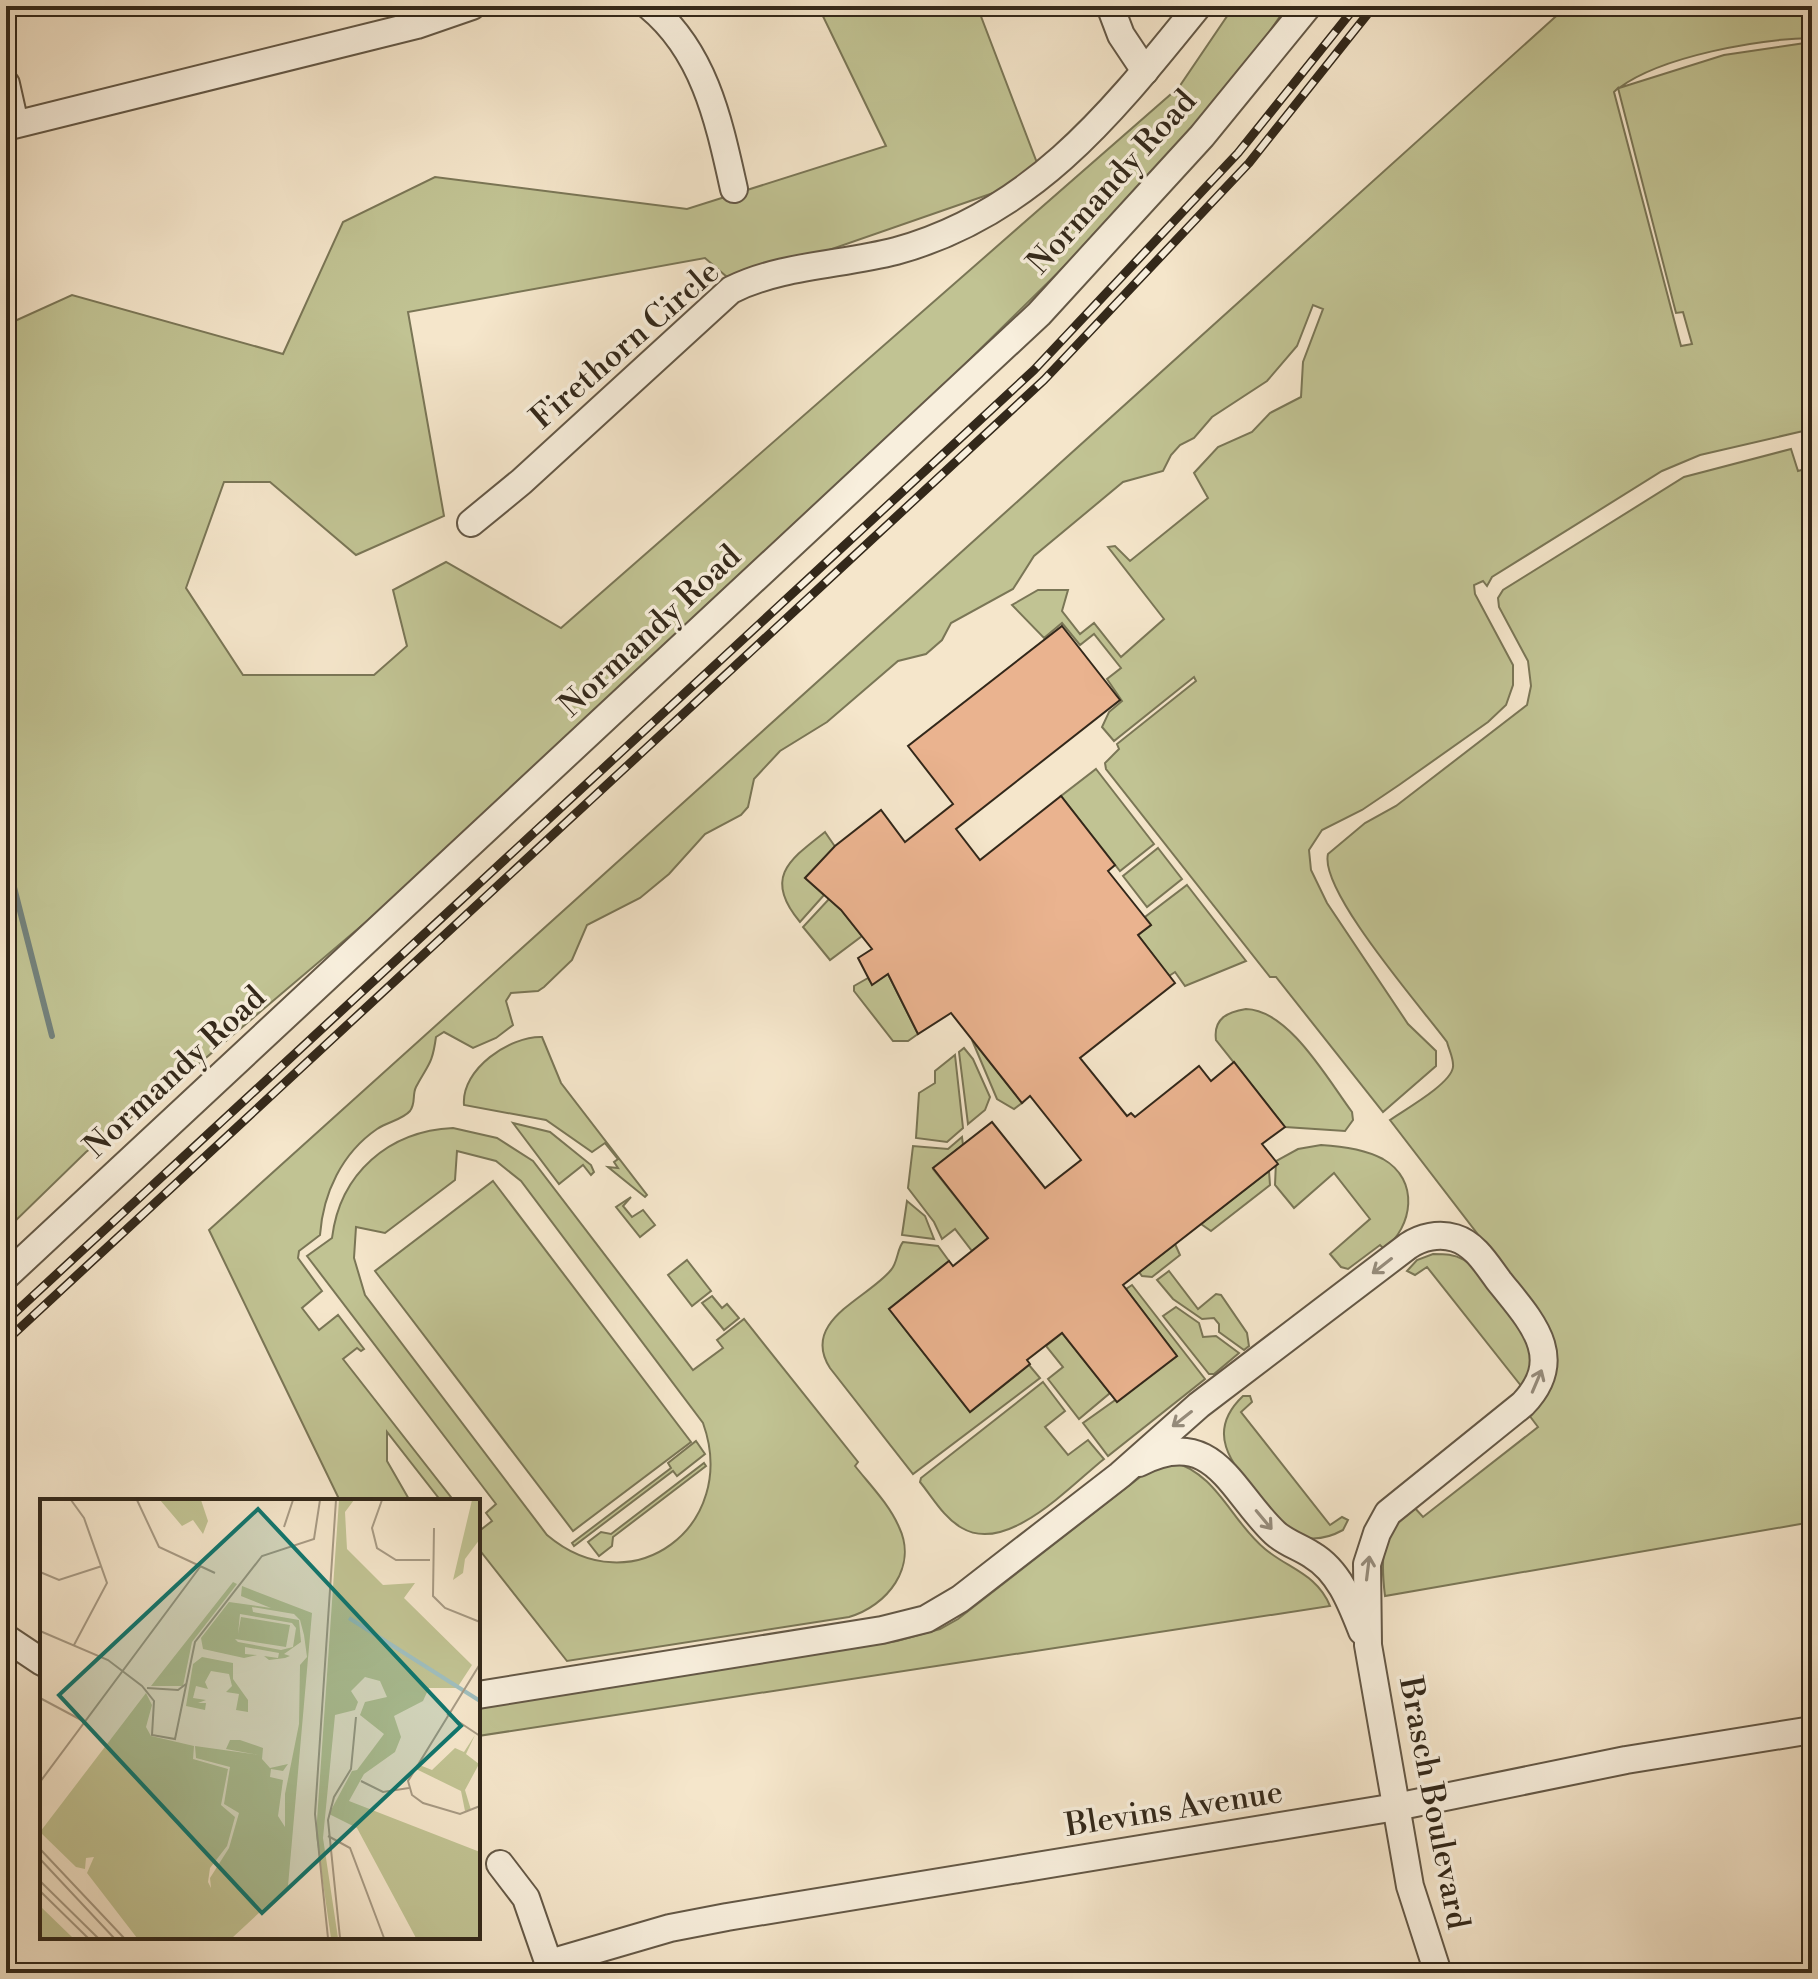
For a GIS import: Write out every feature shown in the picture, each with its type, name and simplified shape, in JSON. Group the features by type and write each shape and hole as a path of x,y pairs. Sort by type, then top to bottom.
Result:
{"street":[{"path":"6,84 11,125 417,25 472,6"},
{"path":"649,6 678,36 705,82 719,123 734,189"},
{"path":"1110,6 1121,35 1145,71"},
{"name":"Firethorn Circle","path":"471,523 521,482 731,290 763,277 898,250 941,235 986,213 1060,162 1103,122 1198,6"},
{"name":"Normandy Road","path":"6,1276 1039,314 1202,136 1308,6"},
{"path":"480,1695 882,1630 926,1619 976,1588 1120,1475 1199,1405 1413,1242 1444,1236 1467,1244 1534,1326 1544,1352 1541,1375 1523,1404 1405,1496 1382,1522 1367,1564 1368,1645"},
{"path":"1120,1475 1144,1461 1178,1451 1196,1453 1212,1462 1233,1480 1274,1532 1314,1556 1333,1574 1368,1645"},
{"path":"6,1638 40,1661"},
{"name":"Brasch Boulevard","path":"1368,1645 1410,1886 1438,1973"},
{"name":"Blevins Avenue","path":"551,1968 670,1928 727,1917 1396,1807 1626,1760 1812,1731"},
{"path":"500,1864 526,1898 551,1968"}],"green space":[{"path":"818,6 977,6 1042,176 734,283 705,258 408,312 444,516 356,555 270,482 224,482 186,588 243,675 374,675 407,646 393,590 446,562 561,628 1179,87 1234,6 1287,6 1201,132 598,725 181,1079 86,1152 6,1230 6,325 72,295 283,354 343,222 435,177 687,209 886,146"},
{"path":"1812,8 1812,38 1712,51 1660,67 1619,88 1724,55 1812,42 1812,429 1700,455 1662,471 1492,577 1487,586 1483,581 1474,585 1475,594 1513,665 1513,685 1506,705 1488,722 1399,785 1362,810 1322,830 1309,850 1311,870 1327,903 1408,1024 1436,1051 1436,1066 1383,1112 1276,977 1270,977 1106,769 1105,763 1119,749 1117,744 1196,681 1194,677 1114,741 1102,727 1109,712 1122,701 1107,679 1121,668 1094,634 1080,645 1062,623 1044,638 1012,605 1038,590 1068,590 1062,611 1080,634 1094,623 1121,657 1164,619 1108,547 1115,546 1130,561 1208,498 1194,473 1218,447 1252,432 1270,413 1301,397 1303,362 1323,309 1313,305 1297,346 1267,381 1212,417 1194,438 1180,445 1163,471 1123,482 1034,556 1013,589 951,623 942,640 926,654 898,661 827,722 780,751 754,779 748,807 741,815 705,834 669,874 640,898 587,925 572,960 544,987 538,991 511,993 506,1001 513,1025 496,1038 473,1048 444,1032 436,1037 431,1060 416,1087 410,1111 377,1129 344,1162 325,1204 320,1235 299,1251 298,1258 322,1291 302,1308 319,1330 338,1315 364,1349 361,1351 357,1348 343,1359 452,1499 439,1499 387,1432 387,1461 409,1499 339,1499 209,1230 1564,9","holes":["1618,88 1676,313 1683,312 1692,344 1681,346 1614,92"]},
{"path":"1791,449 1798,471 1812,467 1812,1522 1385,1596 1385,1546 1402,1516 1413,1506 1423,1517 1538,1427 1529,1415 1536,1310 1390,1120 1444,1081 1453,1067 1452,1058 1447,1042 1355,921 1339,894 1330,871 1328,854 1365,823 1396,806 1527,705 1531,686 1528,661 1499,607 1498,598 1503,590 1684,477"},
{"path":"1096,769 1154,844 1120,871 1061,796"},
{"path":"825,832 836,848 805,878 824,895 800,922 783,893 785,871 801,852"},
{"path":"1158,848 1182,879 1147,907 1123,876"},
{"path":"1187,885 1246,961 1185,986 1175,972 1169,976 1138,935 1151,925 1145,917"},
{"path":"829,899 835,902 862,936 830,960 803,927"},
{"path":"888,974 918,1034 908,1041 893,1041 854,991 854,986 868,978 872,984"},
{"path":"1246,1009 1262,1012 1277,1021 1306,1049 1352,1112 1353,1120 1345,1131 1285,1127 1216,1040 1219,1021 1233,1012"},
{"path":"542,1037 561,1083 647,1195 645,1197 608,1167 618,1168 614,1162 618,1159 605,1143 592,1152 546,1120 464,1105 470,1079 490,1057 516,1042"},
{"path":"972,1040 1022,1103 1014,1109 997,1099"},
{"path":"964,1048 973,1059 990,1097 985,1110 968,1124 959,1052"},
{"path":"955,1055 963,1128 947,1142 916,1138 919,1093 935,1083 935,1071"},
{"path":"513,1123 550,1132 591,1165 594,1172 591,1175 583,1165 559,1184"},
{"path":"453,1128 497,1138 533,1161 693,1370 723,1348 717,1340 744,1319 858,1462 855,1466 895,1519 904,1542 905,1556 902,1570 887,1594 863,1612 849,1617 567,1661 480,1551 480,1530 492,1521 486,1513 496,1504 307,1256 332,1238 345,1194 357,1175 389,1147 408,1137","holes":["457,1151 496,1161 521,1181 703,1423 710,1460 706,1494 692,1523 671,1545 643,1558 612,1562 580,1555 547,1535 365,1295 354,1258 356,1227 385,1233 455,1180"]},
{"path":"962,1137 963,1145 933,1169 988,1238 972,1251 955,1229 942,1239 934,1222 908,1188 913,1146 948,1149"},
{"path":"1321,1145 1353,1149 1383,1159 1395,1168 1407,1191 1406,1216 1394,1240 1384,1249 1380,1245 1348,1269 1341,1267 1330,1254 1370,1219 1334,1173 1294,1208 1275,1185 1276,1161 1298,1149"},
{"path":"1269,1171 1270,1185 1211,1231 1201,1224"},
{"path":"493,1181 691,1442 573,1531 375,1271"},
{"path":"631,1197 623,1206 632,1217 643,1210 655,1225 640,1237 616,1207"},
{"path":"907,1201 925,1216 934,1239 902,1235"},
{"path":"903,1242 938,1246 949,1261 889,1309 970,1412 1029,1365 1040,1378 913,1474 830,1368 823,1351 824,1337 830,1324 891,1270"},
{"path":"1175,1244 1180,1255 1152,1277 1142,1276 1139,1272"},
{"path":"1433,1254 1453,1255 1472,1266 1514,1316 1532,1351 1530,1370 1522,1387 1427,1267 1415,1275 1407,1271 1417,1260"},
{"path":"687,1260 711,1291 692,1306 668,1275"},
{"path":"1169,1271 1198,1309 1216,1294 1221,1295 1247,1333 1249,1346 1244,1350 1219,1332 1219,1324 1214,1318 1202,1319 1173,1299 1157,1280"},
{"path":"1132,1285 1205,1379 1108,1456 1083,1423 1177,1356 1126,1289"},
{"path":"712,1296 722,1308 727,1304 739,1318 724,1330 702,1303"},
{"path":"1176,1307 1199,1323 1203,1337 1216,1336 1239,1353 1214,1374 1209,1374 1163,1316"},
{"path":"1062,1333 1110,1393 1079,1419 1048,1379 1063,1367 1046,1346"},
{"path":"1043,1382 1065,1411 1045,1427 1068,1455 1088,1440 1104,1459 1056,1500 1018,1525 980,1534 962,1528 939,1507 920,1482 921,1478"},
{"path":"1243,1396 1250,1396 1252,1402 1241,1412 1330,1525 1342,1517 1348,1520 1343,1530 1317,1538 1299,1536 1275,1517 1241,1474 1224,1437 1225,1423 1231,1410"},
{"path":"696,1441 705,1454 677,1476 673,1471 574,1546 572,1543 671,1468 668,1463"},
{"path":"1171,1461 1201,1476 1253,1537 1274,1556 1318,1586 1330,1606 480,1736 480,1707 897,1641 940,1629 958,1619 1144,1474"},
{"path":"704,1463 706,1466 613,1537 612,1546 599,1556 588,1542 601,1532 611,1534"}],"building":[{"path":"1062,626 1120,700 956,829 980,860 1061,796 1115,865 1108,871 1151,925 1138,935 1175,983 1080,1058 1127,1116 1131,1113 1135,1117 1199,1066 1211,1081 1234,1062 1285,1127 1262,1144 1278,1164 1123,1285 1177,1356 1117,1402 1062,1333 1027,1360 1030,1364 970,1412 889,1309 949,1261 953,1266 988,1238 933,1168 992,1122 1045,1188 1081,1160 1030,1096 1022,1103 951,1013 918,1034 888,974 872,985 858,958 872,949 841,910 805,878 835,846 881,810 905,842 953,804 908,746"}],"waterway":[{"path":"6,856 52,1036"}],"railway":[{"path":"6,1321 1034,370 1238,153 1356,6"},
{"path":"6,1341 1044,380 1249,163 1374,6"}]}
